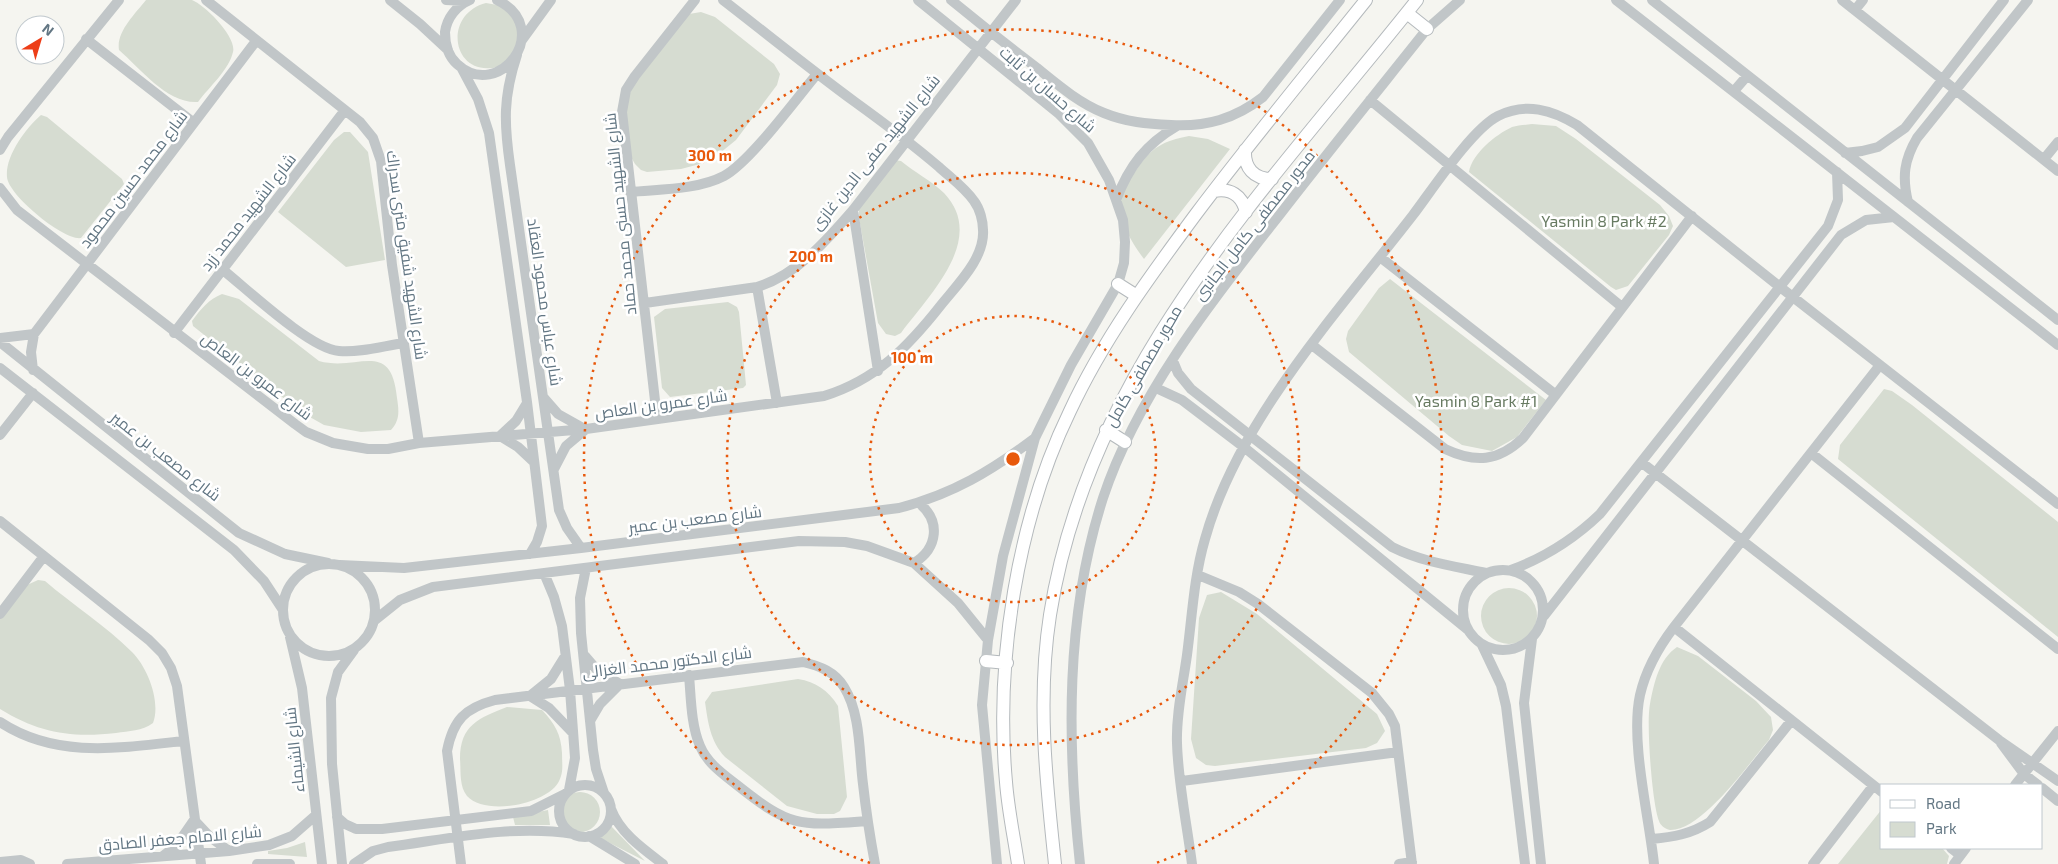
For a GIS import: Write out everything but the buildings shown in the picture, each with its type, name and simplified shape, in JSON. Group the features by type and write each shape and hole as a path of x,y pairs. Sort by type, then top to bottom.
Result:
{"main road":[{"path":"1018,864 1006,781 1004,713 1007,663 1018,574 1035,505 1050,458 1070,411 1090,372 1150,275 1245,150 1366,0"},
{"name":"محور مصطفى كامل","path":"1055,864 1044,748 1045,680 1049,625 1063,552 1092,463 1130,382 1198,273 1417,0"},
{"path":"1407,13 1427,29"},
{"path":"1245,150 1246,165 1251,172 1264,179 1272,179"},
{"path":"1214,191 1228,190 1235,194 1244,205 1246,212"},
{"path":"1118,284 1137,296"},
{"path":"1106,430 1125,442"},
{"path":"986,660 1007,663"}],"street":[{"path":"0,150 8,137 119,0"},
{"name":"شارع الشهيد شفيق مترى سدراك","path":"206,0 368,129 373,138 381,161 392,265 419,442"},
{"name":"شارع عباس محمود العقاد","path":"390,0 448,50 462,68 478,99 489,133 527,402 542,526 537,542 530,554"},
{"path":"446,0 468,0"},
{"path":"448,50 445,33 450,16 468,0"},
{"path":"497,0 514,12 519,21 522,40"},
{"path":"522,40 551,0"},
{"name":"شارع الشهيد حسنى محمد حماد","path":"657,418 645,303 622,122 623,99 626,90 695,0"},
{"name":"شارع عمرو بن العاص","path":"0,188 17,210 174,333 295,424 318,438 341,445 368,449 388,449 419,442 586,429 809,399 831,394 852,386 878,371 900,353 921,330 960,282 980,249 984,232 982,219 976,203 964,190 906,139 817,74 723,0"},
{"name":"شارع حسان بن ثابت","path":"918,0 1074,127 1100,161 1123,220 1126,242 1124,264 1118,284"},
{"name":"شارع حسان بن ثابت","path":"950,0 1071,95 1102,112 1125,120 1146,124 1178,126 1216,122 1233,117 1263,97 1340,0"},
{"name":"شارع الشهيد صفى الدين غازى","path":"645,303 757,287 774,280 796,266 829,237 853,210 906,139 1016,0"},
{"name":"محور مصطفى كامل الجانبى","path":"1080,864 1072,746 1071,681 1076,619 1103,499 1125,442 1173,361 1239,265 1427,29 1460,0"},
{"path":"1616,0 2058,345"},
{"path":"1652,0 2058,320"},
{"path":"1842,0 2058,170"},
{"path":"1855,10 1864,0"},
{"path":"1845,153 1862,151 1892,139 1905,128 2004,0"},
{"path":"1908,202 1904,186 1904,169 1909,153 1917,138 2028,0"},
{"path":"86,39 194,123"},
{"name":"شارع عباس محمود العقاد","path":"522,40 511,74 504,110 505,130 553,470 562,519 582,548"},
{"name":"شارع محمد حسين محمود","path":"33,370 30,352 34,334 256,41"},
{"path":"462,68 479,74 498,72 509,65 517,55"},
{"path":"630,192 705,183 732,171 750,153 817,74"},
{"path":"1734,91 1747,76"},
{"path":"1370,100 1622,307"},
{"path":"1192,864 1177,746 1178,729 1198,575 1204,542 1214,510 1245,448 1278,390 1480,128 1497,116 1517,109 1538,108 1559,114 1577,125 1792,297 2058,504"},
{"name":"شارع الشهيد محمد زرد","path":"174,333 345,110"},
{"path":"1116,200 1133,163 1161,135 1178,126"},
{"path":"2044,159 2058,142"},
{"path":"1511,570 1550,553 1585,529 1600,514 1832,220 1838,200 1836,172"},
{"path":"853,210 878,371"},
{"path":"1312,344 1445,449 1460,456 1478,458 1495,456 1511,450 1523,438 1692,216"},
{"path":"1482,645 1495,650 1508,650 1521,647 1532,639 1544,616 1841,235 1866,220 1894,217"},
{"path":"1380,257 1556,395"},
{"path":"223,270 306,336 329,349 351,351 404,343"},
{"path":"997,864 982,705 988,640 1003,556 1035,438 1071,365 1118,284"},
{"path":"757,287 777,403"},
{"path":"2043,308 2058,307"},
{"path":"0,338 34,334"},
{"name":"شارع مصعب بن عمير","path":"0,342 239,533 284,554 328,564"},
{"path":"1173,361 1178,373 1191,389 1392,547 1410,556 1430,562 1486,573"},
{"path":"1654,864 1637,722 1640,696 1647,671 1658,648 1674,627 1880,366"},
{"name":"شارع مصعب بن عمير","path":"0,368 234,550 260,576 283,610"},
{"path":"1156,388 1182,400 1245,448 1468,630 1482,645 1501,685 1506,706 1525,864"},
{"path":"0,434 33,393"},
{"path":"544,398 562,417 586,429 566,446 553,470"},
{"path":"527,402 516,421 500,436 534,462"},
{"name":"شارع مصعب بن عمير","path":"340,565 404,568 879,511 919,503 981,476 1035,438"},
{"path":"1811,453 2058,649"},
{"path":"1641,462 1999,740 2033,762 2058,782"},
{"path":"914,563 924,557 931,545 934,534 934,522 929,511 919,503"},
{"path":"0,521 131,625 162,653 171,668 177,686 200,859"},
{"path":"375,620 400,600 433,587 799,541 823,540 867,546 914,563 958,603 988,640"},
{"path":"0,614 44,556"},
{"path":"342,864 332,764 331,698 338,672 370,632 375,620 375,600 366,581 354,571 340,565 328,564 311,568 296,577 284,598 283,610 289,634 307,650 318,655 330,656 354,650"},
{"path":"586,568 580,612 596,769 615,820 663,864"},
{"path":"1468,630 1464,620 1464,598 1473,583 1486,573 1502,569 1511,570 1528,578 1540,592 1544,616"},
{"path":"544,573 558,610 570,690 573,733 575,767 567,792 560,803 559,813 565,828 574,834"},
{"path":"1198,575 1239,592 1258,604 1372,693 1389,714 1395,726 1412,863 1398,864"},
{"path":"1674,627 1880,791"},
{"name":"شارع الشيماء","path":"289,634 302,688 322,864"},
{"path":"1532,639 1524,703 1542,864"},
{"path":"585,656 604,675 620,684 600,704 590,721"},
{"path":"564,657 551,679 530,696 553,712 573,733"},
{"name":"شارع الدكتور محمد الغزالى","path":"461,864 446,751 450,734 460,718 476,705 495,700 688,674 803,662 817,665 837,678 844,687 853,707 867,821 875,864"},
{"path":"688,674 696,735 708,760 717,769 769,810 793,821 820,825 867,821"},
{"path":"1651,839 1680,836 1696,831 1710,822 1722,810 1791,721"},
{"path":"0,722 23,734 67,747 115,748 183,741"},
{"path":"2016,784 2058,731"},
{"path":"1999,740 2024,774 2037,784"},
{"path":"1182,782 1398,752"},
{"path":"336,817 350,826 369,830 531,811 579,786 590,785 604,793"},
{"path":"1813,864 1873,786"},
{"path":"2043,789 2058,801"},
{"path":"354,864 373,851 388,847 457,838 531,830 589,836 596,834 606,826 609,820 610,806"},
{"name":"شارع الامام جعفر الصادق","path":"67,864 163,856 200,859 229,851 281,842 292,836 316,816"},
{"path":"194,820 210,837 229,851"},
{"path":"163,856 181,840 194,820"},
{"path":"589,836 635,864"},
{"path":"1954,864 1963,852"},
{"path":"0,853 26,862"},
{"path":"0,862 26,862"},
{"name":"شارع الامام جعفر الصادق","path":"257,864 290,864"}],"green space":[{"path":"146,0 192,0 219,22 230,38 233,46 231,59 223,72 198,102 187,101 165,91 119,50 120,37 123,30"},
{"path":"486,3 503,6 520,24 515,57 494,68 478,67 467,61 461,52 458,41 459,29 463,18 473,9"},
{"path":"701,12 715,17 774,64 780,74 777,85 736,140 720,153 700,164 681,169 647,172 641,170 631,157 625,108 632,87 689,14"},
{"path":"41,115 47,117 122,179 124,184 81,238 73,237 50,225 17,195 7,177 9,160 13,152 29,127"},
{"name":"Yasmin 8 Park #2","path":"1532,124 1556,126 1576,139 1660,205 1669,216 1673,226 1669,235 1628,286 1616,290 1611,287 1469,172 1479,152 1492,140 1512,127"},
{"path":"344,132 350,132 368,152 385,260 346,267 278,212 334,140"},
{"path":"1189,136 1208,139 1230,149 1144,259 1129,236 1123,219 1121,201 1123,189 1142,161 1153,150 1172,140"},
{"path":"894,160 901,161 944,193 956,211 960,229 957,248 938,285 901,333 895,336 886,334 878,323 859,218 859,209"},
{"name":"Yasmin 8 Park #1","path":"1390,279 1546,400 1517,437 1492,451 1462,445 1349,352 1346,339 1348,331 1379,288"},
{"path":"222,294 239,299 319,361 347,363 370,361 380,363 388,368 394,380 398,407 397,419 391,430 361,432 324,425 301,412 193,326 192,321 202,309"},
{"path":"728,302 737,307 739,312 746,385 743,388 670,397 662,388 654,317 665,309"},
{"path":"1884,389 1892,391 1912,405 2058,522 2058,637 1838,459 1840,445"},
{"path":"38,580 45,581 100,624 122,642 138,659 152,686 155,705 153,723 140,729 116,733 70,734 28,724 0,709 0,619 27,585"},
{"path":"1509,588 1520,590 1529,596 1535,605 1537,616 1535,627 1529,636 1520,642 1509,644 1498,642 1489,636 1483,627 1481,616 1483,605 1489,596 1498,590"},
{"path":"1221,592 1257,614 1377,714 1385,731 1377,743 1366,748 1215,766 1206,765 1196,758 1191,739 1199,618 1207,595"},
{"path":"1677,647 1698,656 1756,701 1771,717 1773,730 1769,740 1710,808 1696,820 1683,827 1670,830 1660,824 1656,812 1650,763 1649,714 1653,688 1658,672 1666,658"},
{"path":"798,679 810,682 821,688 830,695 838,706 847,797 840,811 834,814 817,814 787,806 725,757 710,731 705,702 712,692"},
{"path":"507,707 542,710 547,715 554,725 560,740 562,772 558,783 551,791 540,797 514,805 487,806 476,802 464,792 461,778 461,747 463,738 473,724"},
{"path":"584,792 591,795 597,801 600,812 599,820 591,829 584,832 576,832 569,829 561,820 560,808 563,801 572,793"},
{"path":"548,810 550,825 515,825 513,817"},
{"path":"1880,812 1880,849 1943,849 1949,856 1947,864 1838,864"},
{"path":"611,826 645,861 600,838"},
{"path":"305,842 307,857 268,854 268,851 287,848"}]}
